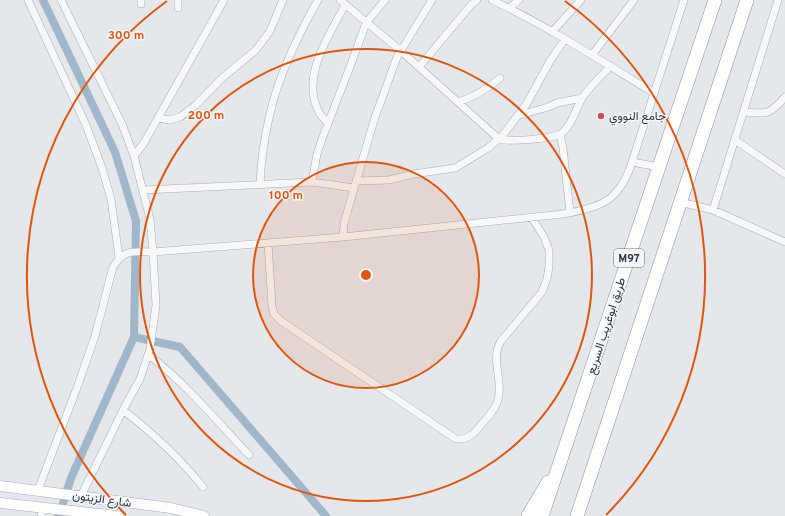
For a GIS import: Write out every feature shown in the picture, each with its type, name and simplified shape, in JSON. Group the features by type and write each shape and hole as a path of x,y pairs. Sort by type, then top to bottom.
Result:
{"highway":[{"name":"طريق ابوغريب السريع","path":"542,516 715,0"},
{"name":"M97","path":"577,516 747,0"},
{"path":"528,516 562,460"}],"main road":[{"name":"شارع الزيتون","path":"0,486 171,508 204,516"},
{"path":"20,505 22,488"},
{"name":"شارع الزيتون","path":"0,503 20,505 43,512 57,509 92,515 118,516"}],"street":[{"path":"28,0 86,125 102,168 111,199 119,258"},
{"path":"60,0 122,124 134,156 150,219 156,305 152,343 140,379 78,496"},
{"path":"178,0 178,8"},
{"path":"134,156 144,143 224,0"},
{"path":"158,118 169,120 180,117 196,105 221,79 256,50 270,31 282,0"},
{"path":"260,184 268,124 275,94 291,54 318,0"},
{"path":"312,182 317,154 366,22 385,0"},
{"path":"343,237 344,224 375,117 395,63 432,0"},
{"path":"419,67 471,5 477,0"},
{"path":"492,0 565,39 654,93"},
{"path":"509,8 519,0"},
{"path":"552,32 581,0"},
{"path":"592,55 634,0"},
{"path":"38,490 83,371 95,336 113,267 119,258 129,252 153,252 343,237 532,218 570,213 598,206 609,199 626,180 684,0"},
{"path":"714,210 778,0"},
{"path":"328,123 320,114 314,97 313,85 322,51 342,2 401,51 499,139 506,141 540,138 560,134 567,127 582,98 611,66"},
{"path":"143,190 312,182 355,184 389,180 413,174 455,168 499,139 526,105 550,60 565,39"},
{"path":"458,102 487,89 500,78"},
{"path":"745,112 762,114 768,113 785,97"},
{"path":"517,116 548,108 557,102 582,98"},
{"path":"560,134 563,148 570,213"},
{"path":"735,140 783,169"},
{"path":"632,162 659,167"},
{"path":"680,202 714,210 785,242"},
{"path":"268,243 272,306 274,314 281,321 456,439 463,440 469,438 476,431 496,406 500,388 496,356 497,347 542,292 547,279 549,250 544,237 532,218"},
{"path":"149,355 198,401 249,455"},
{"path":"123,410 166,446 184,464 203,487"}],"waterway":[{"path":"43,0 115,152 136,221 134,337 71,478 59,516"},
{"path":"134,337 180,347 326,516"}],"place":[{"name":"جامع النووي","path":"601,116"}]}
